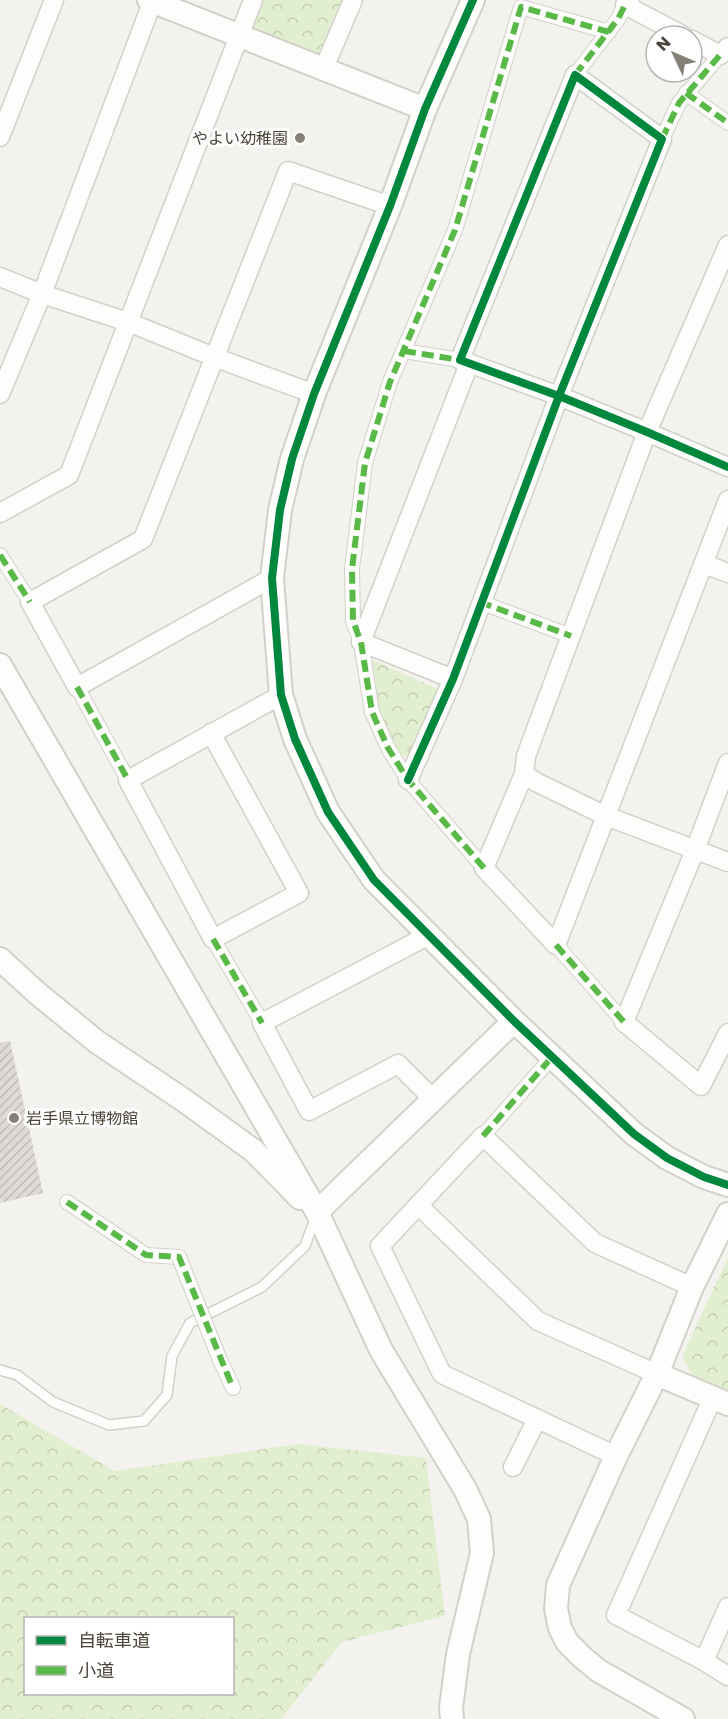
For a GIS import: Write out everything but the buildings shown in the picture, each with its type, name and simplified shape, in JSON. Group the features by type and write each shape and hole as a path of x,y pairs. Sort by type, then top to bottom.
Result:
{"street":[{"path":"0,137 54,0"},
{"path":"0,394 42,294 152,0 425,109"},
{"path":"0,513 69,475 253,0"},
{"path":"324,68 353,0"},
{"path":"473,0 425,109 390,206 314,394 292,459 280,510 272,579 281,695 295,739 328,812 374,880 514,1021 634,1134 668,1158 704,1177 728,1185"},
{"path":"361,642 575,75 609,32 628,2 664,24"},
{"path":"609,32 521,7 455,230 390,382 365,462 352,568 353,621 361,642 372,712 388,748 408,780 484,868 624,1022 701,1086 728,1033"},
{"path":"408,780 453,679 559,396 662,139 686,93 724,51 704,44"},
{"path":"575,75 662,139"},
{"path":"686,93 728,123"},
{"path":"30,602 143,539 288,171 390,206"},
{"path":"484,868 524,774 526,756 648,432 728,245"},
{"path":"0,277 42,294 128,322 314,394"},
{"path":"404,351 465,362 559,396 728,467"},
{"path":"556,945 728,500"},
{"path":"0,555 30,602 309,1111 398,1064 434,1100"},
{"path":"704,564 728,573"},
{"path":"77,687 272,579"},
{"path":"480,602 571,636"},
{"path":"361,642 453,679"},
{"path":"0,665 317,1212 381,1350 465,1489 479,1519 482,1553 458,1654 451,1708 452,1719"},
{"path":"128,780 281,695"},
{"path":"211,733 298,893 213,939"},
{"path":"624,1022 728,763"},
{"path":"524,774 606,816 728,862"},
{"path":"262,1023 429,935"},
{"path":"0,958 37,993 98,1042 254,1151 284,1184 317,1212"},
{"path":"317,1212 514,1021"},
{"path":"552,1057 483,1136 380,1246 442,1374 616,1456"},
{"path":"483,1136 595,1243 692,1287"},
{"path":"67,1202 146,1255 179,1257 232,1388"},
{"path":"418,1205 538,1321 720,1401 616,1615 704,1660 728,1676"},
{"path":"683,1719 599,1671 567,1642 560,1628 556,1609 558,1585 616,1456 657,1374 692,1287 728,1214"},
{"path":"513,1467 537,1419"},
{"path":"704,1660 728,1606"}],"lane":[{"path":"0,1370 17,1376 53,1402 109,1425 144,1421 167,1395 172,1356 190,1323 262,1287 305,1246 317,1212"}],"green space":[{"path":"261,0 345,0 323,57 249,28"},
{"path":"370,659 438,689 412,755 398,757 380,714"},
{"path":"728,1257 728,1391 693,1376 682,1357"},
{"path":"0,1404 115,1471 298,1444 426,1458 445,1616 342,1642 281,1719 0,1719"}],"marked path":[{"path":"575,75 618,19 625,5"},
{"path":"484,868 408,780 388,748 372,712 361,642 353,621 352,569 365,463 390,382 455,230 521,7 609,32"},
{"path":"662,139 679,103 720,55"},
{"path":"686,93 728,123"},
{"path":"404,351 460,360"},
{"path":"0,555 30,602"},
{"path":"480,602 571,636"},
{"path":"77,687 128,780"},
{"path":"213,939 262,1023"},
{"path":"556,945 624,1022"},
{"path":"483,1136 552,1057"},
{"path":"67,1202 146,1255 179,1257 233,1388"}],"cycle path":[{"path":"473,0 425,109 390,206 314,394 292,459 280,510 272,578 281,695 295,739 328,812 374,880 514,1021 634,1134 667,1158 704,1177 728,1185"},
{"path":"408,780 453,679 559,396 662,139 575,75 460,360 559,396 728,467"}],"place":[{"name":"やよい幼稚園","path":"300,138"},
{"name":"岩手県立博物館","path":"14,1118"}]}
